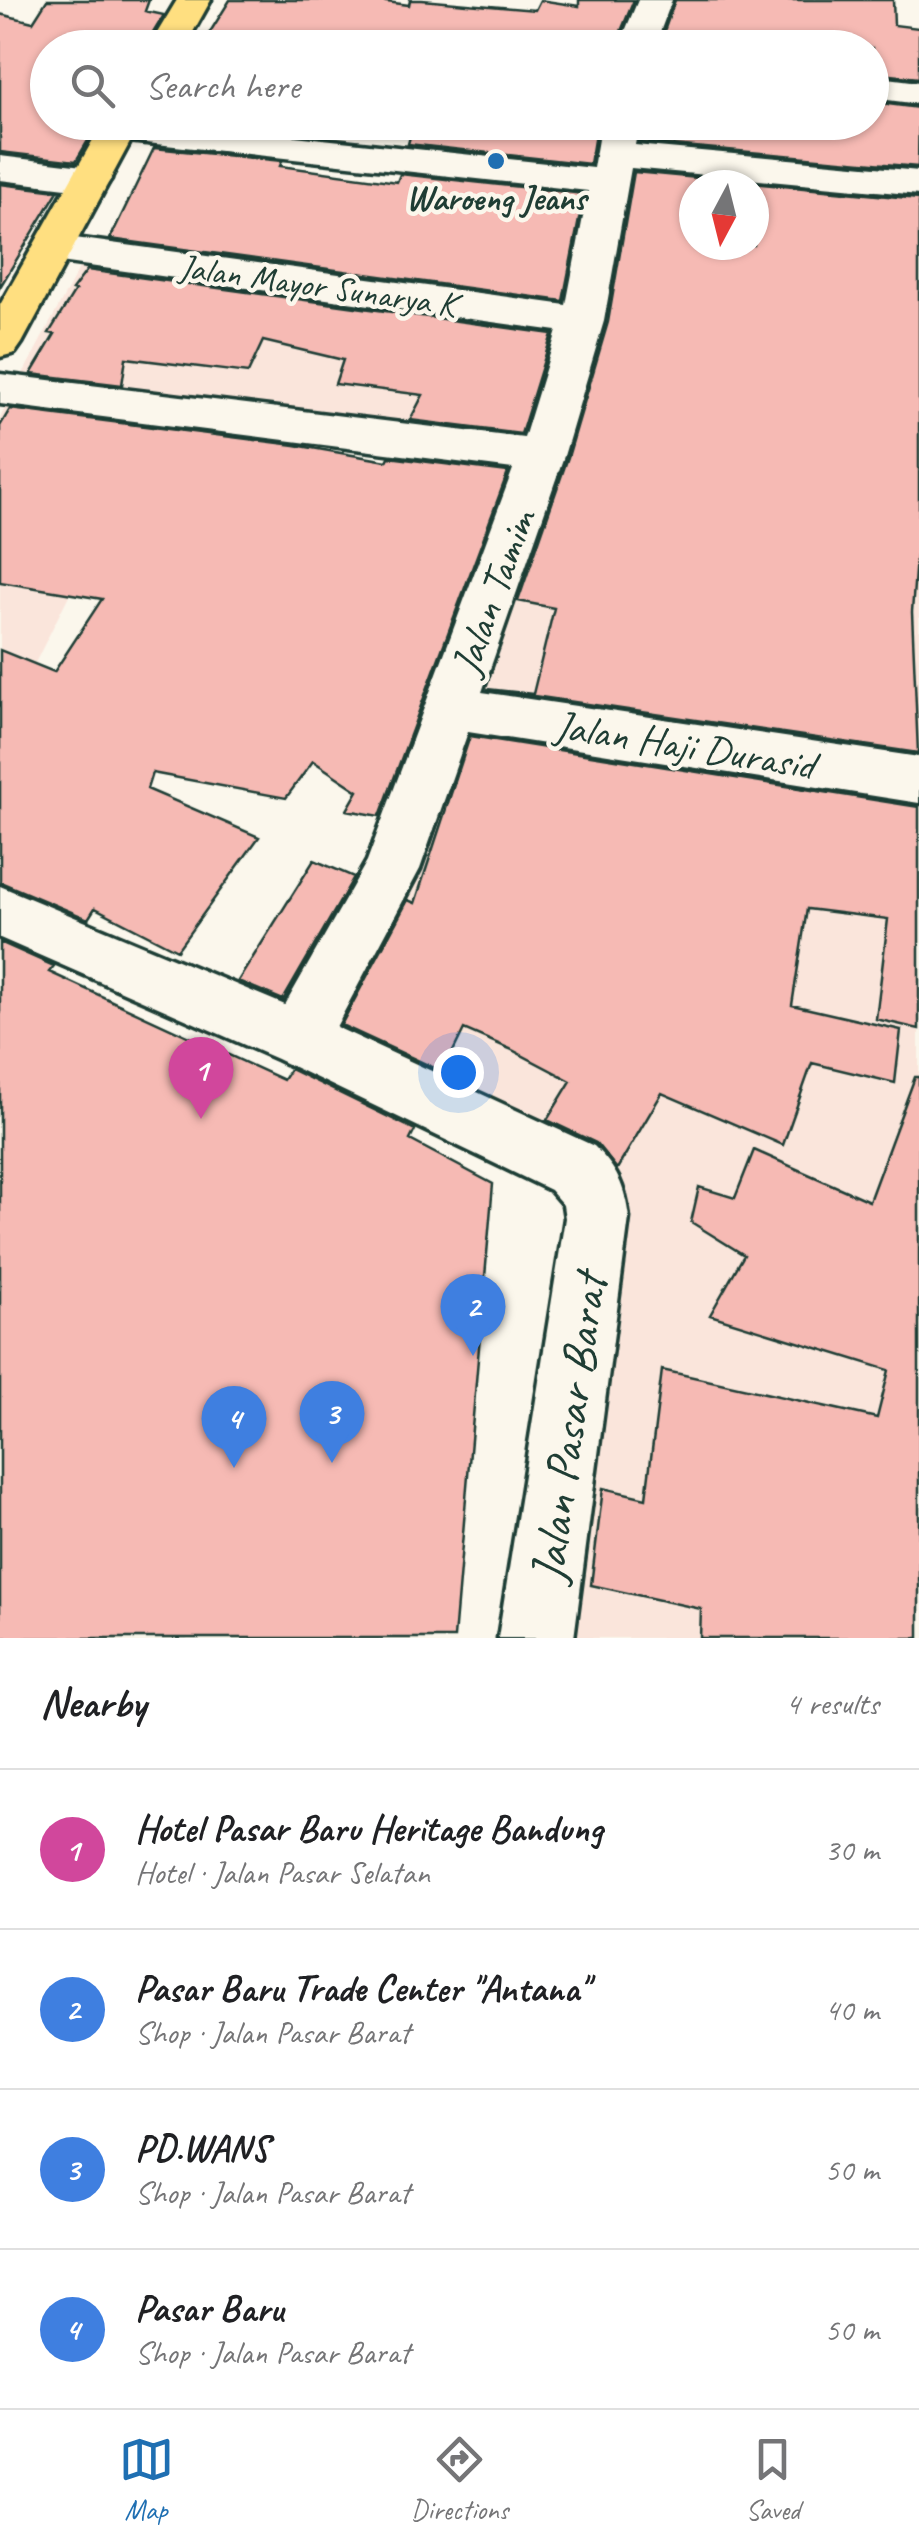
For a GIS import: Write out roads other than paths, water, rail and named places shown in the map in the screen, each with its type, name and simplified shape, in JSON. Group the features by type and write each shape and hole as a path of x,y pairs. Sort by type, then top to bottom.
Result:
{"main road":[{"path":"176,30 194,0"},
{"path":"1,338 112,140"}],"street":[{"path":"643,30 655,0"},
{"path":"889,90 919,94"},
{"path":"376,140 614,153 919,184"},
{"name":"Jalan Tamim","path":"298,1039 392,869 541,456 583,321 614,153"},
{"path":"0,168 91,179"},
{"name":"Jalan Mayor Sunarya K","path":"53,248 583,321"},
{"path":"0,388 541,456"},
{"name":"Jalan Haji Durasid","path":"451,708 919,780"},
{"path":"0,911 298,1039"},
{"name":"Jalan Pasar Barat","path":"298,1039 572,1168 594,1191 597,1218 536,1638"}],"place":[{"name":"Waroeng Jeans","path":"496,161"},
{"name":"Hotel Pasar Baru Heritage Bandung","path":"201,1119"},
{"name":"Pasar Baru Trade Center \"Antana\"","path":"473,1356"},
{"name":"PD.WANS","path":"332,1463"},
{"name":"Pasar Baru","path":"234,1468"}]}
